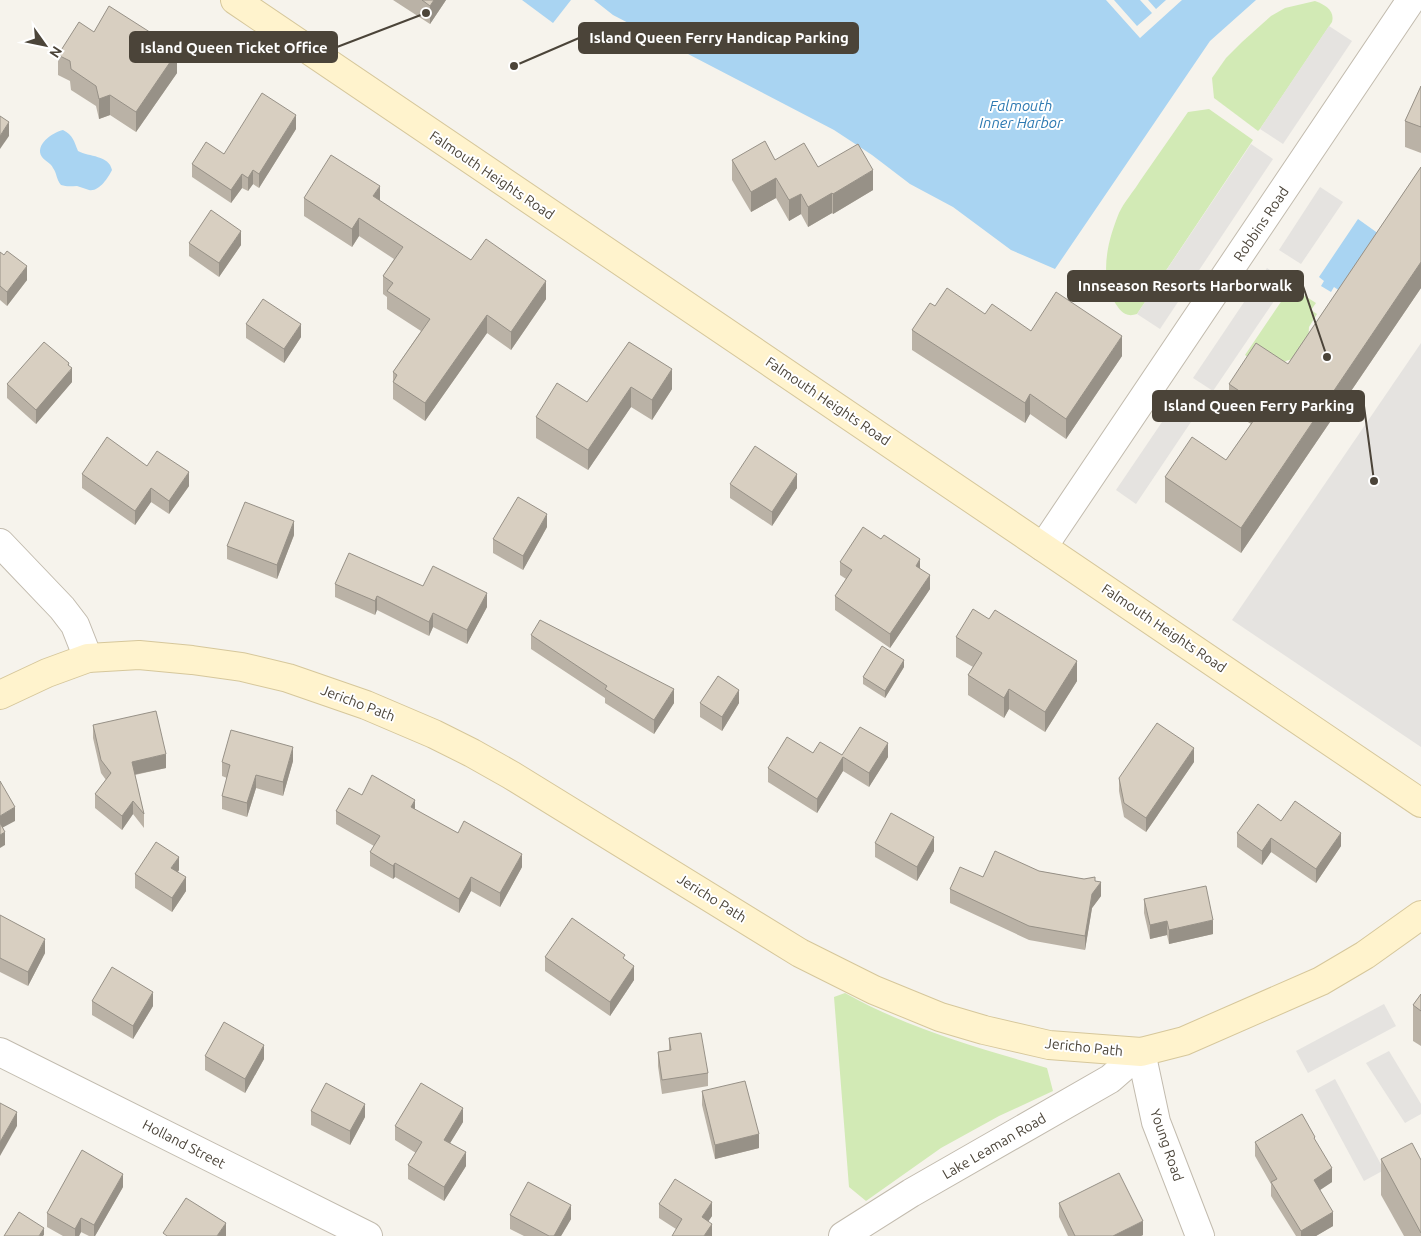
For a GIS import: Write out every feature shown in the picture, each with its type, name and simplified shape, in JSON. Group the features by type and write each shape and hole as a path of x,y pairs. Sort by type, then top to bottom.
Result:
{"street":[{"name":"Falmouth Heights Road","path":"235,0 1421,803"},
{"name":"Robbins Road","path":"1043,547 1411,0"},
{"path":"0,543 75,625 88,658"},
{"name":"Jericho Path","path":"0,694 47,672 88,658 139,655 242,667 288,678 366,705 434,734 472,753 511,775 800,953 874,990 940,1017 984,1030 1049,1045 1142,1052 1184,1041 1321,981 1365,955 1421,915"},
{"name":"Holland Street","path":"0,1052 368,1236"},
{"name":"Lake Leaman Road","path":"843,1236 911,1193 1110,1079 1142,1052"},
{"name":"Young Road","path":"1142,1052 1156,1122 1200,1236"}],"green space":[{"path":"1315,1 1326,6 1331,11 1332,22 1258,131 1214,98 1212,78 1226,58 1271,16 1285,8"},
{"path":"1209,109 1253,140 1137,314 1129,315 1123,313 1118,308 1109,291 1106,268 1111,234 1119,213 1188,112"},
{"path":"1291,287 1316,303 1311,310 1317,314 1309,327 1308,343 1298,357 1286,361 1271,373 1245,355"},
{"path":"845,993 918,1027 969,1045 1047,1068 1053,1091 999,1116 941,1148 866,1201 849,1187 834,997"}],"shaded area":[{"path":"1329,26 1352,41 1283,144 1260,129"},
{"path":"1251,144 1273,159 1160,329 1137,314"},
{"path":"1320,187 1343,202 1301,264 1279,250"},
{"path":"1267,268 1287,282 1213,391 1193,378"},
{"path":"1421,343 1421,747 1232,620"},
{"path":"1181,394 1201,407 1136,504 1116,490"},
{"path":"1384,1004 1396,1026 1308,1073 1296,1051"},
{"path":"1389,1051 1421,1104 1421,1114 1405,1123 1366,1063"},
{"path":"1335,1079 1384,1170 1364,1181 1315,1090"}],"water":[{"path":"522,0 571,0 553,23"},
{"name":"Falmouth Inner Harbor","path":"594,0 1256,0 1210,41 1055,269 1011,250 953,207 910,184 872,155 834,130 613,15"},
{"path":"63,130 71,136 78,151 103,159 110,165 112,170 103,184 96,189 89,190 77,186 61,185 52,166 42,157 40,148 42,144 54,133"},
{"path":"1358,219 1379,234 1340,291 1334,287 1331,292 1321,286 1324,281 1319,277"}],"pier":[{"path":"1106,0 1114,0 1137,26 1152,13 1140,0 1148,0 1156,9 1166,0 1182,0 1140,38"}],"building":[{"path":"422,0 434,0 430,6"},
{"path":"109,6 156,36 155,39 177,52 136,112 110,95 99,99 96,86 71,69 70,61 58,55 79,22 94,32"},
{"path":"1421,86 1421,127 1405,121"},
{"path":"262,93 296,115 259,174 253,170 248,178 242,174 231,190 192,164 206,142 224,154"},
{"path":"0,116 9,122 0,136"},
{"path":"765,141 775,160 804,143 818,167 858,144 873,170 808,207 801,194 789,200 776,178 751,192 732,160"},
{"path":"331,155 380,186 373,196 471,260 486,239 546,281 511,332 487,315 425,403 393,382 397,375 393,372 430,319 387,291 393,283 383,276 403,247 359,218 352,229 304,198"},
{"path":"1421,167 1421,262 1241,528 1165,477 1192,437 1226,460 1263,407 1229,384 1256,343 1288,364"},
{"path":"211,210 241,231 219,263 189,243"},
{"path":"7,251 27,266 7,292 0,286 0,252 4,255"},
{"path":"947,288 985,314 992,304 1031,331 1056,292 1122,336 1066,419 1030,394 1025,403 912,330 930,303 935,306"},
{"path":"263,299 301,324 284,349 246,324"},
{"path":"44,342 69,363 68,365 72,368 36,410 7,384"},
{"path":"629,342 672,369 652,400 631,387 588,450 536,417 557,383 587,402"},
{"path":"107,437 147,466 157,451 189,472 169,501 151,488 135,511 82,474"},
{"path":"755,446 797,474 772,512 730,484"},
{"path":"518,497 547,514 523,556 493,539"},
{"path":"245,502 294,521 277,565 227,546"},
{"path":"863,527 881,539 884,535 920,559 916,566 930,575 890,634 835,596 852,570 840,562"},
{"path":"349,553 423,586 433,566 487,593 467,630 433,613 429,622 377,596 375,601 335,584"},
{"path":"973,609 989,619 995,610 1077,661 1045,712 1009,689 1004,698 968,675 982,653 956,637"},
{"path":"540,620 674,689 654,720 605,689 607,686 531,635"},
{"path":"882,646 904,660 885,691 863,677"},
{"path":"718,676 739,690 722,717 700,703"},
{"path":"156,711 166,754 132,762 144,814 133,801 122,816 95,794 111,773 101,760 93,725"},
{"path":"1157,723 1194,748 1146,818 1124,803 1119,778"},
{"path":"860,727 888,743 869,773 843,757 817,799 768,768 787,737 813,753 820,742 842,755"},
{"path":"231,730 293,747 283,782 256,775 247,803 222,796 230,765 222,762"},
{"path":"372,775 415,800 411,807 458,833 464,821 522,854 500,893 471,877 459,899 395,863 393,866 370,852 380,836 336,811 349,788 362,795"},
{"path":"0,781 15,807 0,816"},
{"path":"1295,801 1341,833 1316,869 1271,838 1262,851 1237,833 1258,804 1281,821"},
{"path":"891,813 934,837 917,867 875,843"},
{"path":"0,823 5,832 0,835"},
{"path":"156,842 179,857 171,868 186,877 172,898 135,874"},
{"path":"995,851 1039,871 1084,879 1095,877 1095,881 1101,882 1092,894 1085,936 1029,926 950,889 960,867 983,877"},
{"path":"1206,886 1213,920 1169,930 1167,921 1150,925 1144,899"},
{"path":"0,915 45,939 28,972 0,958"},
{"path":"572,918 625,955 623,958 634,966 610,1002 545,957"},
{"path":"112,967 153,992 133,1026 92,1001"},
{"path":"1421,994 1421,1011 1413,1005"},
{"path":"224,1022 264,1045 245,1079 205,1056"},
{"path":"701,1033 708,1073 662,1080 658,1052 671,1050 669,1038"},
{"path":"745,1081 759,1134 715,1145 702,1091"},
{"path":"326,1083 365,1104 350,1131 311,1111"},
{"path":"421,1083 463,1108 444,1140 466,1152 444,1187 408,1165 422,1142 395,1126"},
{"path":"0,1103 17,1112 0,1142"},
{"path":"1302,1114 1332,1168 1314,1180 1333,1212 1301,1231 1271,1182 1277,1179 1255,1142"},
{"path":"1412,1143 1421,1160 1421,1233 1381,1159"},
{"path":"82,1150 123,1174 94,1225 81,1218 75,1229 47,1213"},
{"path":"1119,1173 1143,1221 1113,1236 1075,1236 1059,1203"},
{"path":"675,1179 712,1202 702,1217 712,1224 704,1236 672,1236 682,1219 659,1204"},
{"path":"528,1182 571,1205 554,1236 549,1236 510,1215"},
{"path":"186,1198 226,1223 217,1236 167,1236 163,1233"},
{"path":"19,1212 44,1228 39,1236 4,1236"}],"place":[{"name":"Island Queen Ticket Office","path":"426,13"},
{"name":"Island Queen Ferry Handicap Parking","path":"514,66"},
{"name":"Innseason Resorts Harborwalk","path":"1327,357"},
{"name":"Island Queen Ferry Parking","path":"1374,481"}]}
